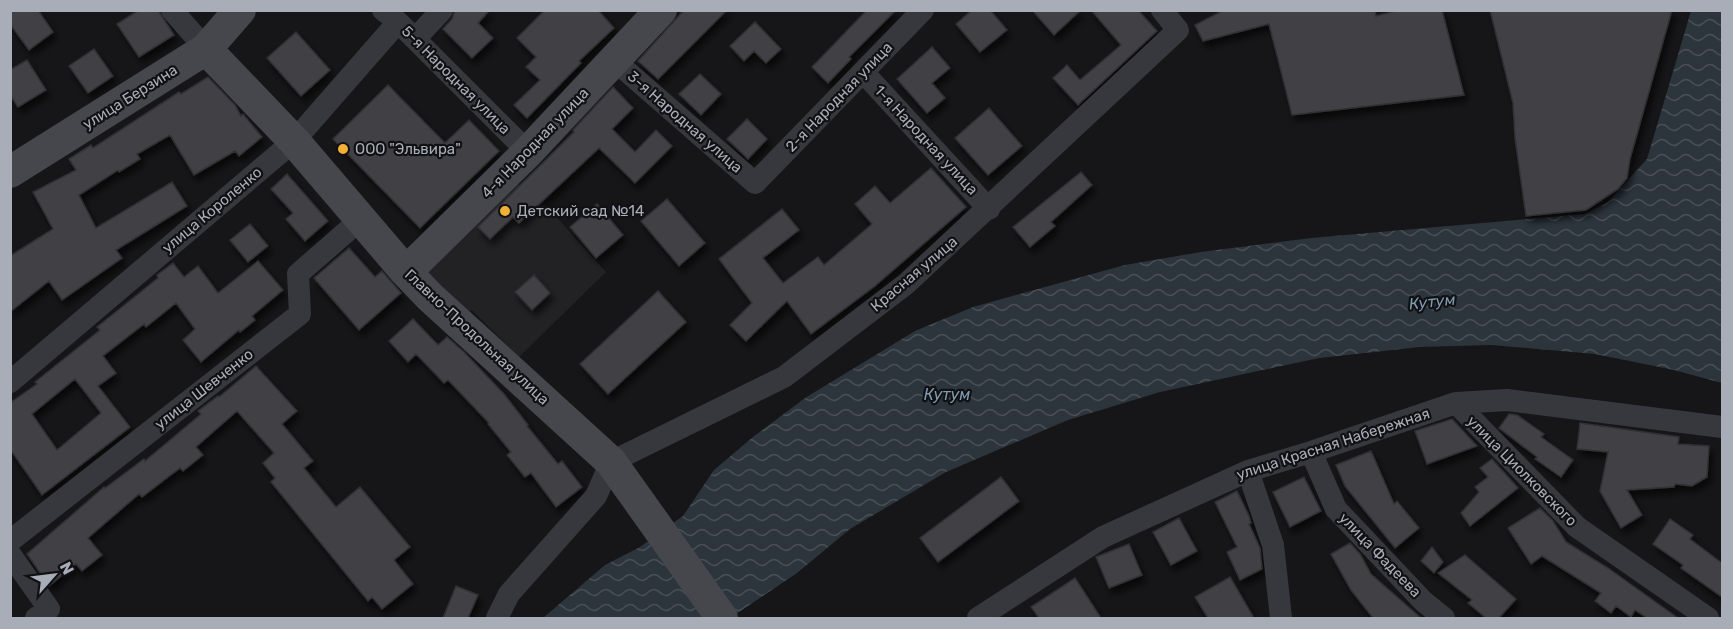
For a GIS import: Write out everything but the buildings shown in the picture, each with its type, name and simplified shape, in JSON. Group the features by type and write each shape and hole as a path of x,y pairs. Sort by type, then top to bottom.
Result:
{"street":[{"name":"Главно-Продольная улица","path":"172,10 294,141 430,297 611,462 722,618"},
{"name":"улица Берзина","path":"10,172 206,49 240,10"},
{"path":"415,39 442,10"},
{"name":"4-я Народная улица","path":"406,272 528,152 661,10"},
{"name":"2-я Народная улица","path":"755,183 923,10"},
{"name":"Красная улица","path":"611,462 784,377 906,284 1178,30 1162,10"},
{"name":"5-я Народная улица","path":"390,16 528,152"},
{"name":"улица Короленко","path":"10,382 294,141 390,16"},
{"name":"3-я Народная улица","path":"615,61 755,183"},
{"name":"1-я Народная улица","path":"863,72 989,208"},
{"name":"улица Шевченко","path":"10,541 300,314 298,274 361,219"},
{"name":"улица Красная Набережная","path":"978,618 1104,537 1248,471 1455,403 1507,400 1722,427"},
{"name":"улица Циолковского","path":"1455,403 1577,527 1708,618"},
{"name":"улица Фадеева","path":"1311,452 1336,509 1424,601 1444,618"},
{"path":"496,618 509,594 596,496 611,462"},
{"path":"1248,471 1273,545 1281,618"},
{"path":"10,554 49,609 36,618"}],"shaded area":[{"path":"513,179 519,185 524,181 606,272 519,357 472,310 462,318 426,282 425,265"}],"water":[{"name":"Кутум","path":"1691,11 1722,11 1722,383 1674,370 1595,354 1491,345 1420,347 1319,358 1160,392 1068,420 946,472 850,529 797,573 730,618 543,618 605,565 640,547 683,516 714,470 805,398 915,331 973,307 1125,265 1201,252 1311,238 1585,214 1608,202 1647,159"}],"place":[{"name":"ООО \"Эльвира\"","path":"343,149"},
{"name":"Детский сад №14","path":"505,211"}]}
